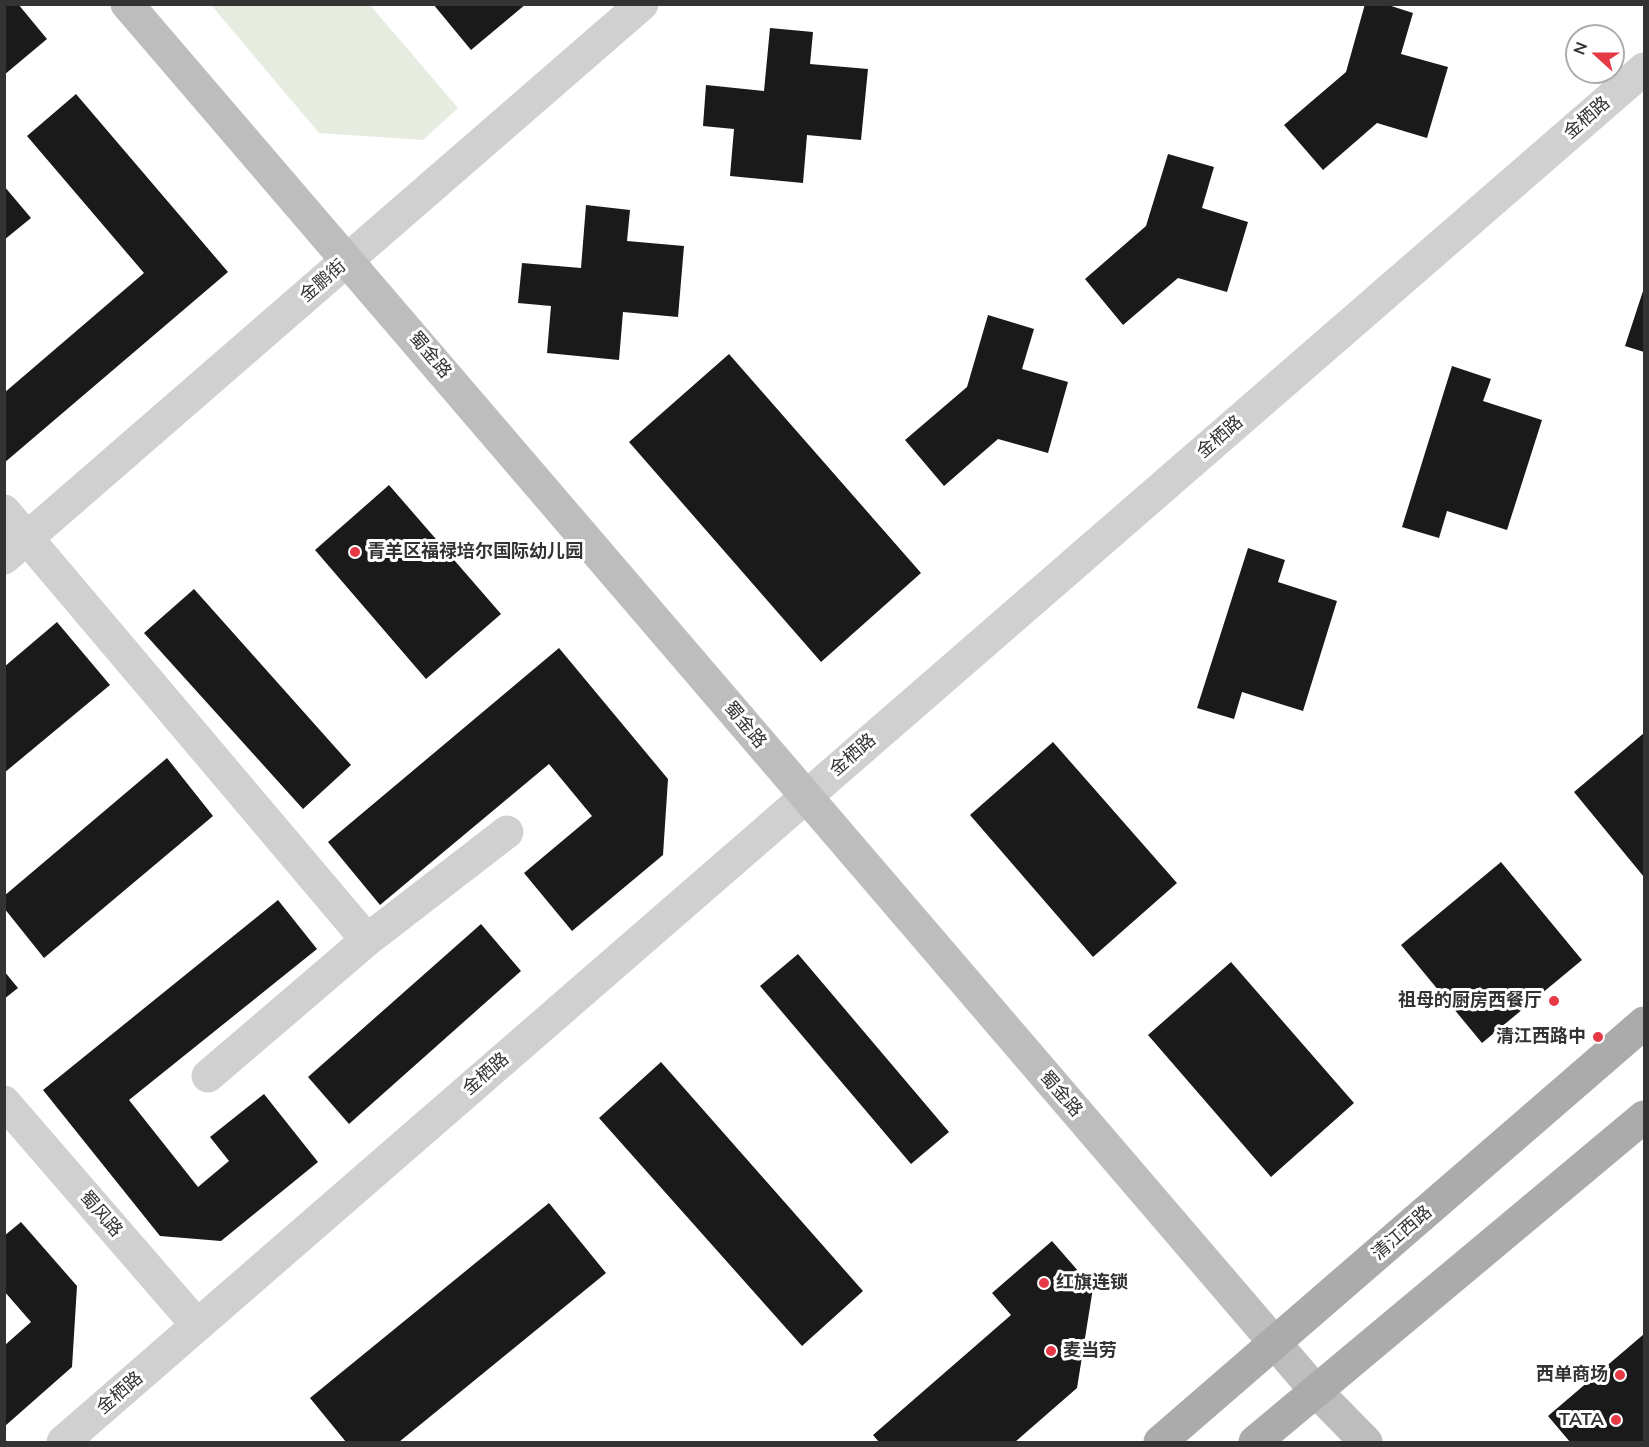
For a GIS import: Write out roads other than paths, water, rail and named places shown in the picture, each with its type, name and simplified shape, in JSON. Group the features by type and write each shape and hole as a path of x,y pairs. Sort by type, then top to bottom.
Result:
{"main road":[{"name":"蜀金路","path":"127,4 348,259 1274,1342 1366,1443"},
{"name":"清江西路","path":"1160,1443 1644,1023"},
{"path":"1256,1443 1316,1390 1644,1118"}],"street":[{"name":"金鹏街","path":"16,548 642,4"},
{"name":"金栖路","path":"63,1443 1644,69"},
{"path":"4,511 16,548 367,940"},
{"path":"208,1076 367,940 507,832"},
{"name":"蜀风路","path":"4,1102 197,1325"}],"place":[{"name":"青羊区福禄培尔国际幼儿园","path":"355,552"},
{"name":"祖母的厨房西餐厅","path":"1554,1001"},
{"name":"清江西路中","path":"1598,1037"},
{"name":"红旗连锁","path":"1044,1283"},
{"name":"麦当劳","path":"1051,1351"},
{"name":"西单商场","path":"1620,1375"},
{"name":"TATA","path":"1616,1420"}]}
